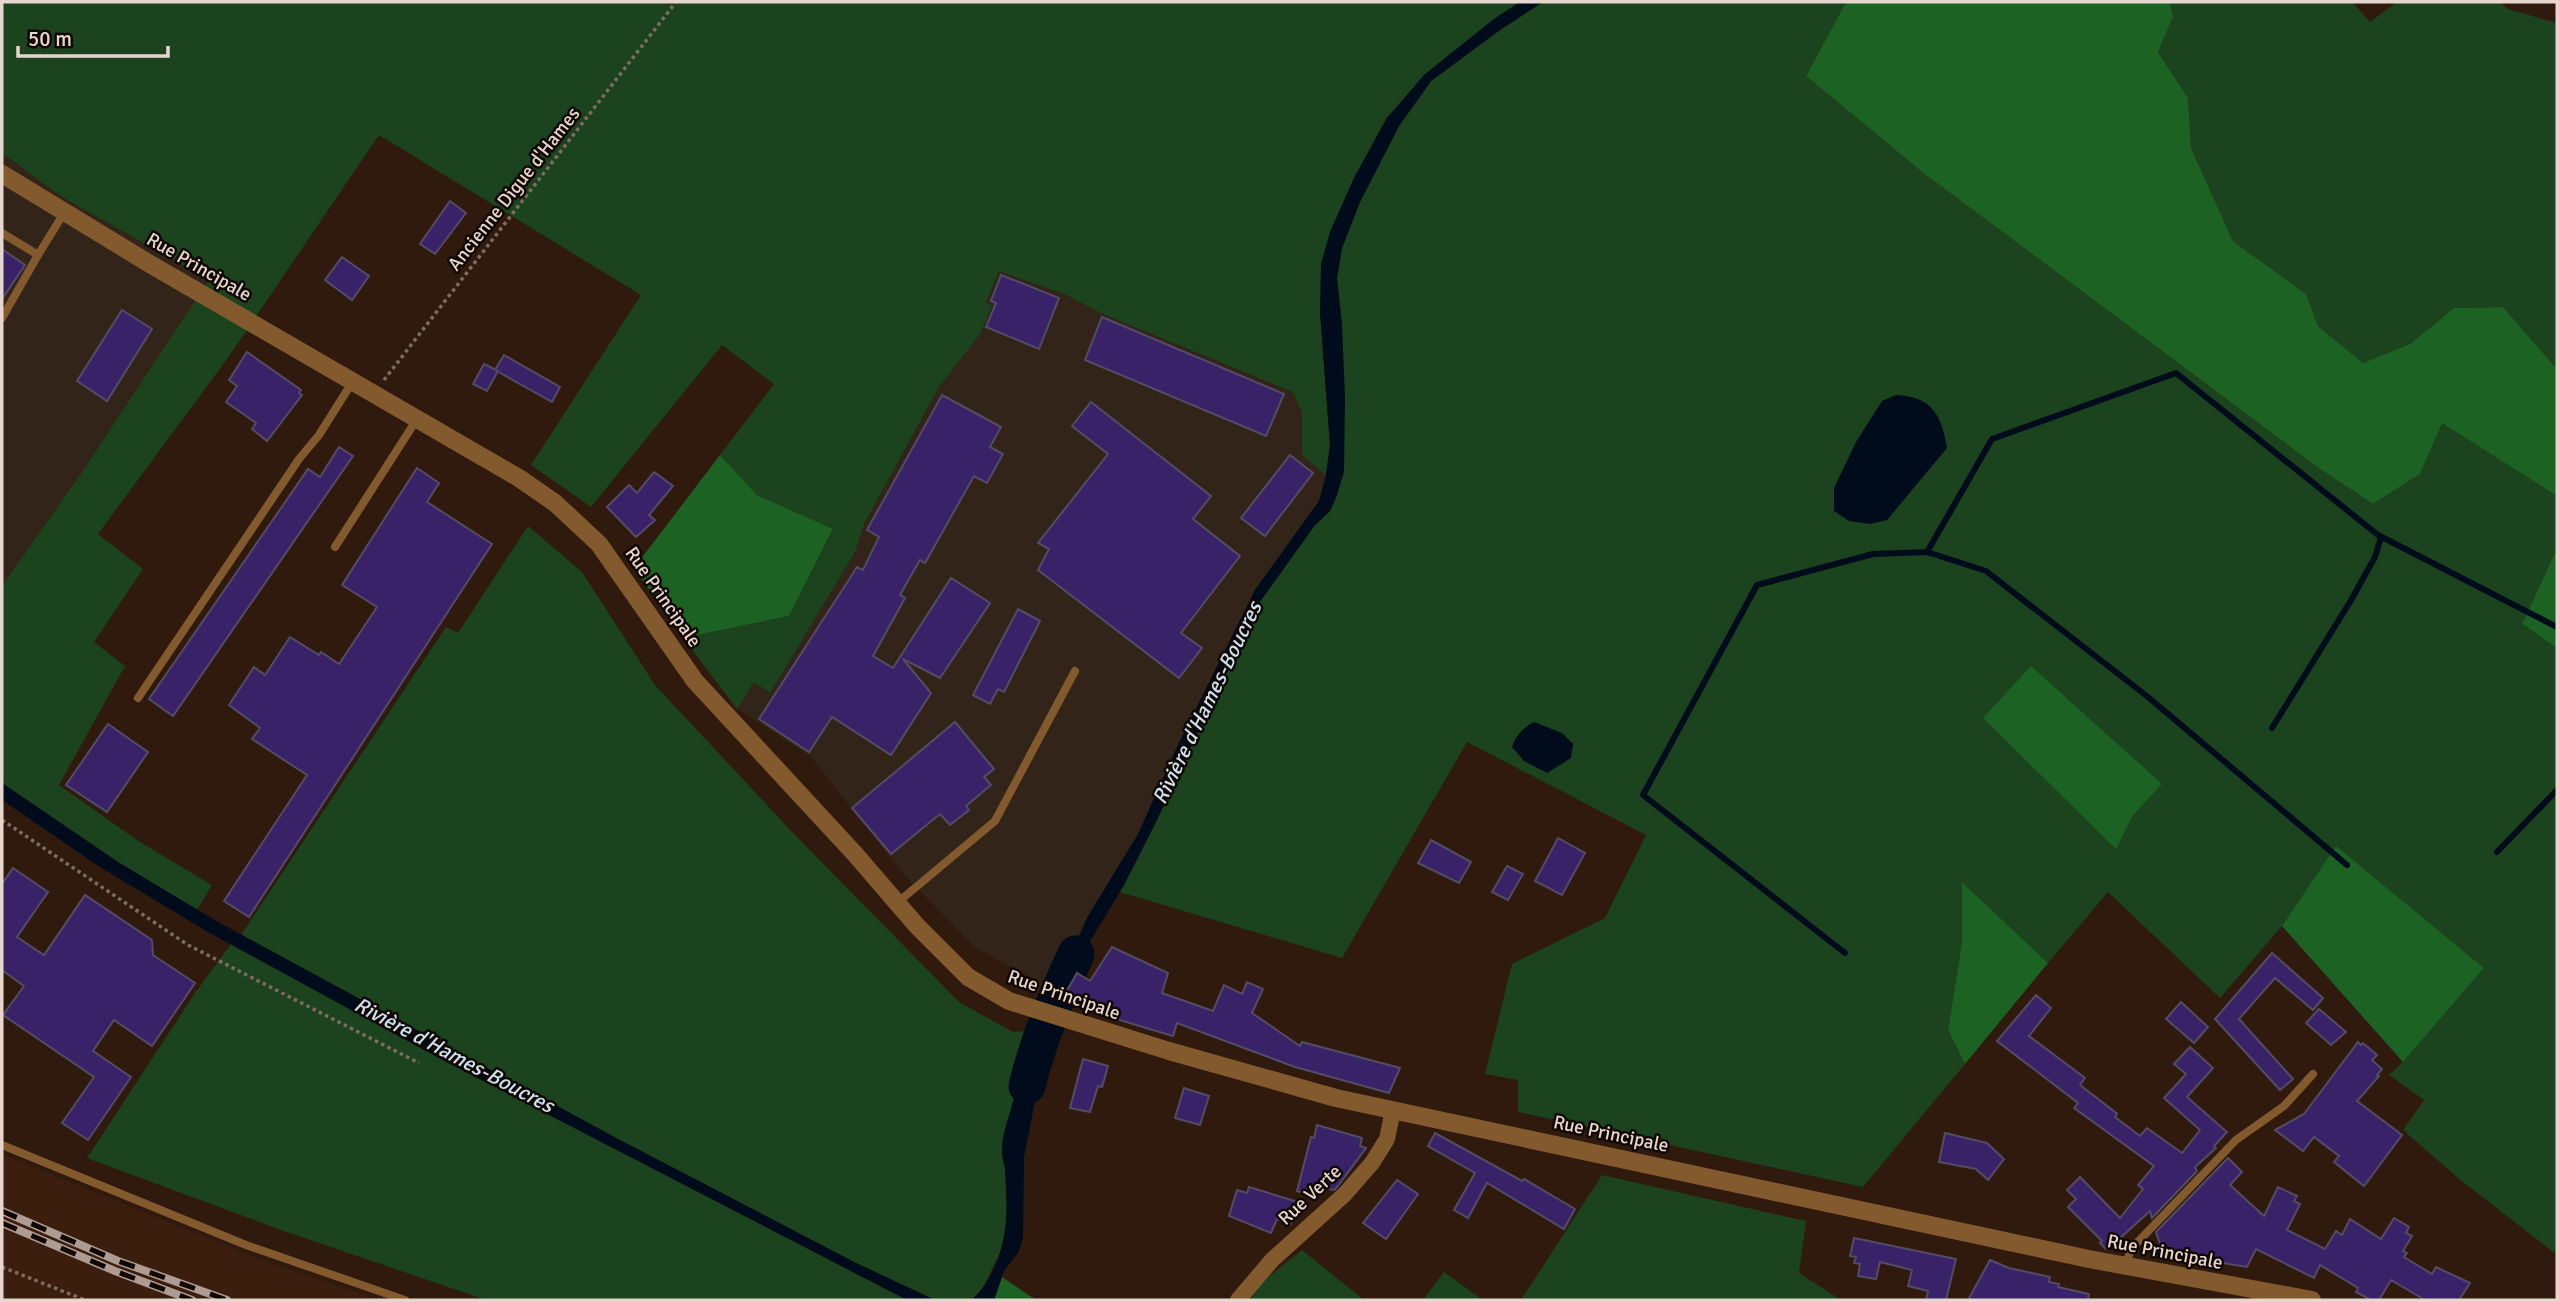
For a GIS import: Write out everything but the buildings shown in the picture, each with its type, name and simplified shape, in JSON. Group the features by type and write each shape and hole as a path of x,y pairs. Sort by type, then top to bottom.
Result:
{"street":[{"name":"Rue Principale","path":"2,174 540,492 586,530 616,566 695,681 839,836 931,941 968,976 994,993 1023,1007 1329,1096 2124,1265 2312,1300"},
{"name":"Rue Verte","path":"1238,1300 1272,1260 1339,1199 1372,1163 1387,1139 1393,1110"}],"lane":[{"path":"2,318 64,212"},
{"path":"2,233 38,255"},
{"path":"138,698 299,460 319,435 353,381"},
{"path":"335,547 417,419"},
{"path":"897,903 995,821 1075,671"},
{"path":"2124,1265 2132,1248 2236,1140 2284,1105 2313,1074"},
{"path":"2,1145 246,1245 405,1300"}],"path":[{"name":"Ancienne Digue d'Hames","path":"374,393 676,2"},
{"path":"2,820 188,945 419,1063"},
{"path":"2,1267 85,1300"}],"shaded area":[{"path":"2,153 62,197 209,280 82,472 2,586"},
{"path":"999,270 1064,294 1103,314 1293,392 1302,413 1302,455 1326,475 1319,501 1255,590 1177,747 1138,835 1088,916 1051,998 1028,989 1033,978 976,948 907,878 810,756 737,709 754,682 769,693 855,552 865,522 939,387 981,333 992,306 986,304"},
{"path":"2,1154 259,1259 379,1300 2,1300"}],"green space":[{"path":"2,2 1520,2 1494,19 1387,117 1354,178 1330,232 1320,312 1330,445 1326,475 1302,455 1302,413 1293,392 1103,314 1064,294 999,271 986,303 992,306 981,333 939,387 865,522 855,552 770,693 754,682 737,709 683,638 789,616 833,530 757,495 720,455 774,384 722,345 591,507 531,465 641,295 379,135 227,359 98,534 143,569 94,642 125,666 59,785 137,840 212,885 197,910 118,862 2,783 2,586 82,472 209,280 62,197 2,153"},
{"path":"1543,2 1846,2 1806,76 1922,172 2320,469 2373,504 2420,474 2441,422 2557,496 2557,548 2522,624 2557,648 2557,1255 2458,1178 2403,1130 2424,1100 2389,1075 2484,968 2336,847 2282,926 2220,998 2108,892 2048,963 1962,882 1962,942 1948,1030 1965,1064 1863,1187 1518,1112 1518,1080 1485,1074 1512,964 1605,918 1646,835 1467,742 1342,958 1120,892 1156,822 1254,610 1315,525 1330,511 1344,472 1342,325 1337,278 1342,248 1360,202 1399,126 1431,81"},
{"path":"1846,2 2170,2 2173,17 2158,52 2188,98 2191,148 2233,241 2306,294 2318,326 2363,363 2410,344 2454,308 2503,307 2557,369 2557,496 2442,423 2420,474 2373,504 2320,469 1922,172 1806,76"},
{"path":"2170,2 2352,2 2370,22 2397,2 2500,2 2508,9 2557,23 2557,369 2503,307 2454,308 2410,344 2363,363 2318,326 2306,294 2233,241 2191,148 2188,98 2158,52 2173,17"},
{"path":"720,455 757,495 833,529 789,616 683,638 634,568"},
{"path":"528,526 582,572 655,685 795,835 959,1002 1013,1032 1029,1031 1017,1071 1015,1096 1002,1153 1005,1166 1007,1226 1004,1244 982,1290 972,1300 935,1300 856,1263 618,1139 241,935 446,627 458,633"},
{"path":"2557,548 2557,648 2522,624"},
{"path":"2031,666 2162,784 2133,815 2116,849 1983,718"},
{"path":"2336,846 2484,968 2403,1062 2282,926"},
{"path":"1962,882 2048,963 1965,1064 1948,1030 1962,942"},
{"path":"231,944 439,1058 907,1300 486,1300 281,1230 87,1158 195,993"},
{"path":"1602,1175 1806,1221 1799,1273 1841,1300 1521,1300"},
{"path":"1302,1250 1364,1300 1250,1300 1262,1282"},
{"path":"1444,1272 1483,1300 1423,1300"},
{"path":"1002,1277 1036,1300 994,1300"}],"water":[{"path":"1520,2 1543,2 1431,81 1399,126 1360,202 1342,248 1337,278 1345,398 1344,472 1336,498 1330,511 1315,525 1254,610 1156,822 1124,885 1071,973 1061,1004 1051,998 1088,916 1138,834 1177,747 1255,590 1319,501 1330,445 1320,312 1321,264 1330,232 1354,178 1387,118 1425,74 1494,19"},
{"path":"1896,395 1919,399 1933,410 1942,426 1947,448 1887,520 1870,524 1849,521 1834,511 1834,488 1856,442 1882,401"},
{"path":"1534,722 1562,733 1573,744 1571,758 1547,773 1524,761 1512,747 1520,732"},
{"path":"2,783 118,862 218,922 618,1139 856,1263 935,1300 907,1300 439,1058 208,932 100,867 2,800"},
{"path":"1029,1031 1047,1040 1024,1157 1023,1238 1018,1253 1004,1271 994,1300 972,1300 993,1271 1004,1239 1007,1204 1002,1146"}],"waterway":[{"path":"1845,953 1643,795 1757,585 1873,554 1927,552 1992,439 2176,373 2378,535 2557,627"},
{"path":"2272,728 2350,602 2375,557 2381,537"},
{"path":"1927,552 1986,571 2148,697 2347,865"},
{"path":"2497,852 2557,790"},
{"name":"Rivière d'Hames-Boucres","path":"1027,1086 1048,1019 1076,954"}],"railway":[{"path":"2,1211 118,1261 227,1300"},
{"path":"2,1223 192,1300"}]}
